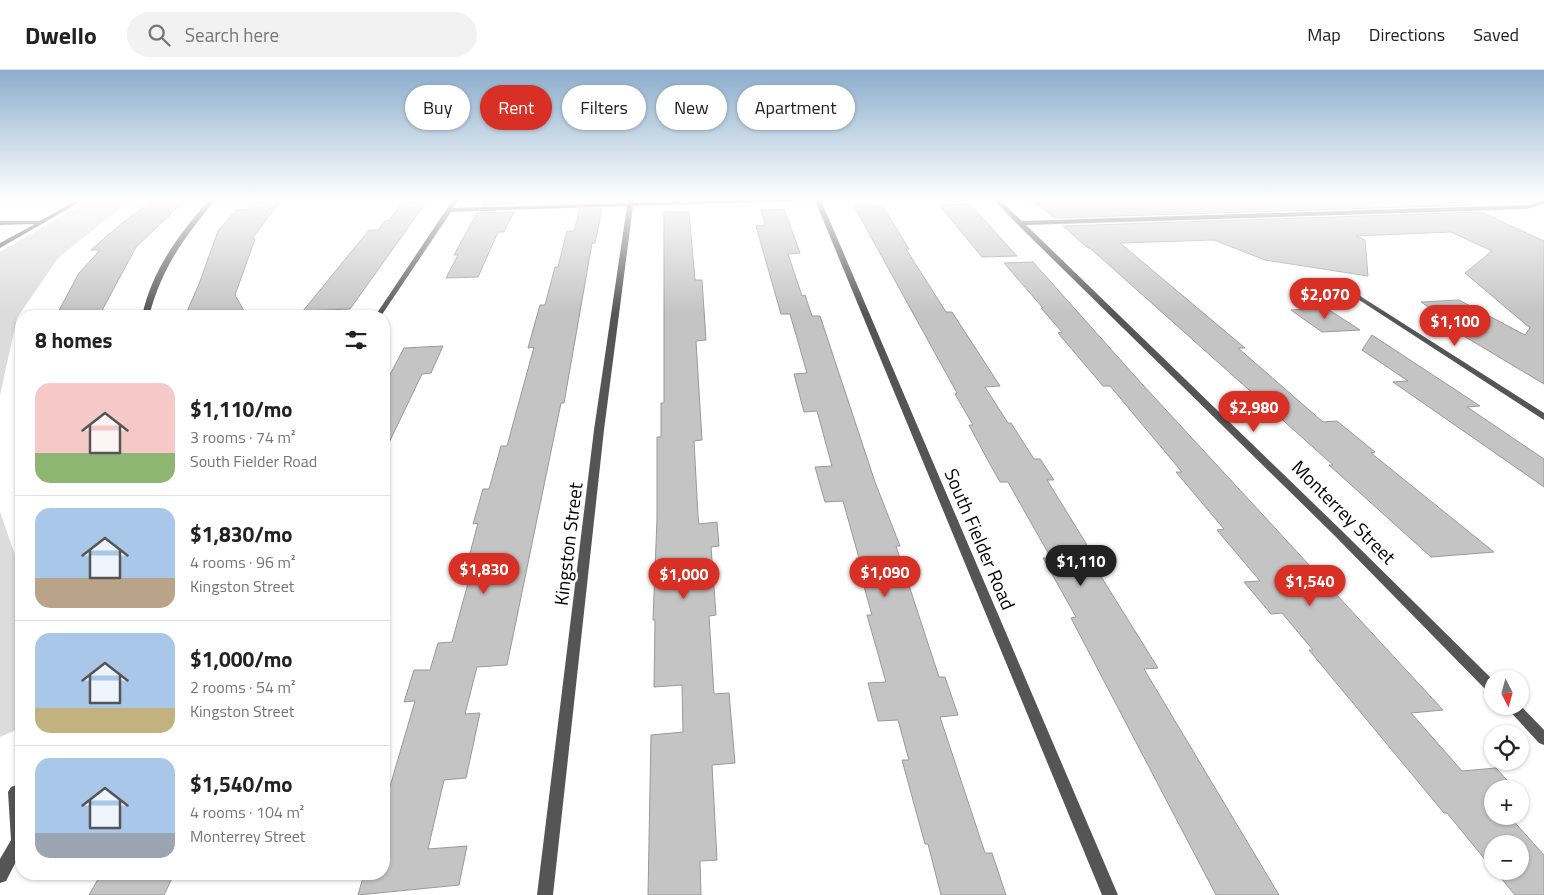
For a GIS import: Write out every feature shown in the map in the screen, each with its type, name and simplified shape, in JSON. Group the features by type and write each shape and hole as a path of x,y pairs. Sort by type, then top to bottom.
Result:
{"street":[{"path":"0,246 17,236"},
{"path":"146,310 169,252 182,236"},
{"path":"382,310 430,236"},
{"name":"Kingston Street","path":"545,895 599,430 626,236"},
{"name":"South Fielder Road","path":"833,236 1110,895"},
{"name":"Monterrey Street","path":"1034,236 1303,498 1484,679"},
{"path":"1355,295 1544,417"},
{"path":"1521,715 1544,739"},
{"path":"0,875 15,848"}],"shaded area":[{"path":"27,236 85,236 58,258 22,310 15,310 15,327 0,395 0,252"},
{"path":"0,512 15,555 15,731 0,737"}],"building":[{"path":"106,236 147,236 136,247 102,310 59,310 79,273 100,250 91,250"},
{"path":"216,236 254,236 252,239 255,239 235,295 244,310 188,310"},
{"path":"364,236 402,236 350,309 304,310"},
{"path":"464,236 496,236 478,277 446,278 458,255 454,255"},
{"path":"566,236 596,236 595,243 592,243 564,403 561,403 507,665 477,667 465,714 480,713 466,778 444,780 428,849 467,846 459,885 358,895 362,880 390,880 390,786 415,701 404,702 414,670 430,670 438,643 452,642 471,572 465,572 478,523 473,524 483,489 489,489 501,446 507,446 534,347 528,348 540,305 545,305 555,267 558,267"},
{"path":"664,236 691,236 695,280 702,280 706,340 696,341 702,440 694,441 698,516 699,524 717,522 719,546 711,547 716,615 709,616 714,694 729,693 735,763 712,765 717,860 700,861 701,895 648,895 651,735 683,732 682,685 654,687 655,620 653,620 657,519 657,437 661,437 661,403 664,403"},
{"path":"759,236 794,236 800,253 788,254 802,296 805,295 812,316 820,316 875,482 900,546 896,546 939,677 945,677 958,715 940,717 985,853 992,853 1006,895 941,895 928,844 925,844 902,760 909,760 898,720 878,721 868,683 886,682 867,615 872,615 856,558 859,558 843,501 825,502 815,467 832,466 817,411 804,412 794,374 807,373 790,314 781,314"},
{"path":"871,236 901,236 909,249 906,249 946,312 952,312 1000,386 985,387 1034,459 1040,459 1054,480 1047,480 1087,545 1082,546 1158,668 1144,669 1279,895 1216,895 1071,618 1076,617 1043,558 1051,558 1008,482 1000,482 969,425 973,425 955,394 957,393"},
{"path":"965,236 999,236 1017,256 982,257"},
{"path":"1075,236 1357,236 1365,240 1368,276 1265,260 1214,240 1120,243 1245,348 1238,348 1323,422 1337,421 1375,452 1371,453 1494,552 1431,557 1329,465 1333,465"},
{"path":"1461,236 1534,236 1544,241 1544,384 1442,323 1452,323 1421,302 1459,300 1525,335 1530,328 1465,273 1492,251"},
{"path":"1033,262 1142,384 1443,710 1411,713 1462,771 1498,770 1507,780 1484,780 1484,825 1517,825 1526,835 1484,835 1484,858 1447,813 1444,813 1309,650 1313,650 1282,613 1271,614 1244,582 1260,581 1217,530 1224,529 1176,472 1182,472 1110,386 1103,386 1058,333 1062,332 1041,308 1043,308 1004,263"},
{"path":"1326,308 1360,330 1322,332 1291,310"},
{"path":"1372,335 1480,406 1467,407 1544,459 1544,487 1393,382 1408,381 1362,350"},
{"path":"443,346 431,373 422,374 390,441 390,375 404,348"},
{"path":"1529,838 1544,855 1544,895 1515,895 1502,880 1529,880"},
{"path":"98,880 171,880 164,895 89,895"}]}
